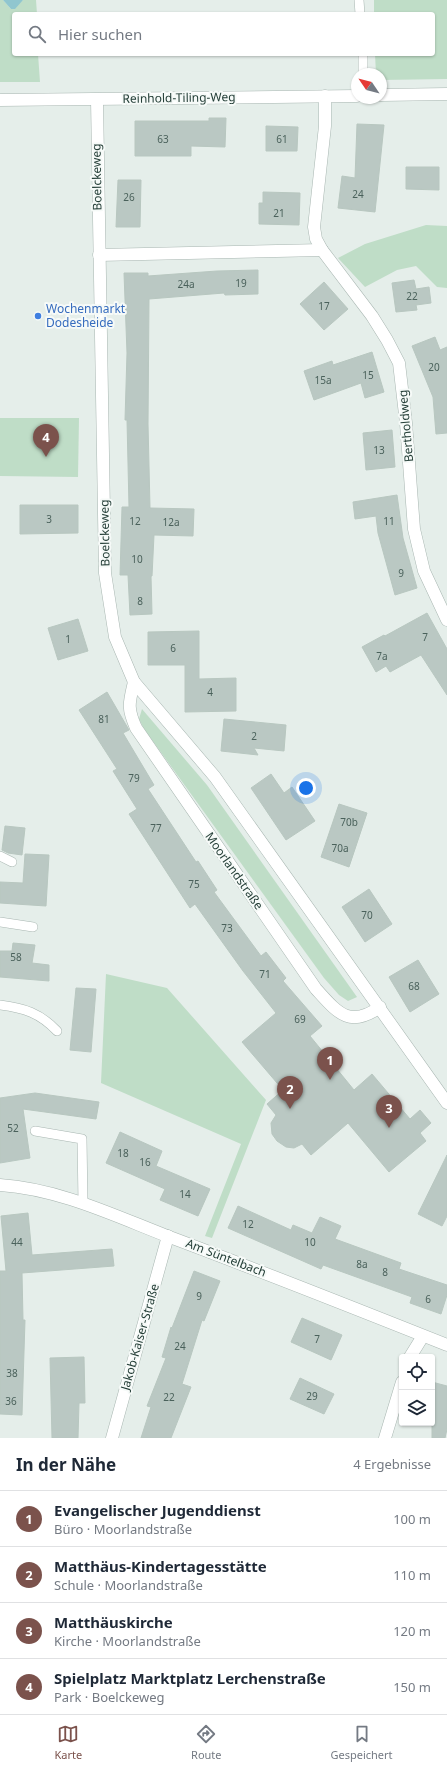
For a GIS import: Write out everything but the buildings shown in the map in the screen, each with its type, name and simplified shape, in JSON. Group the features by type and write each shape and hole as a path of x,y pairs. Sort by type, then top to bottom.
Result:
{"street":[{"path":"387,96 447,94"},
{"name":"Bertholdweg","path":"325,96 324,126 314,227 316,239 322,250 372,316 399,363 406,423 414,529 424,571 447,620"},
{"name":"Reinhold-Tiling-Weg","path":"0,100 351,96"},
{"name":"Boelckeweg","path":"97,100 105,573 116,637 134,682 216,778 380,1007"},
{"path":"99,255 322,250"},
{"name":"Moorlandstraße","path":"134,682 129,708 136,728 316,989 333,1008 343,1016 359,1018 380,1007"},
{"path":"380,1007 447,1103"},
{"name":"Am Süntelbach","path":"0,1185 18,1186 74,1199 168,1236 204,1248 447,1345"},
{"name":"Jakob-Kaiser-Straße","path":"112,1438 168,1236"},
{"path":"412,1354 423,1336"},
{"path":"385,1438 400,1390"}],"lane":[{"path":"359,0 360,12"},
{"path":"363,56 363,68"},
{"path":"0,856 12,862"},
{"path":"0,922 33,928"},
{"path":"0,1005 20,1007 46,1020 57,1030"},
{"path":"35,1131 82,1139 84,1203"}],"green space":[{"path":"0,0 3,0 11,9 23,0 36,0 37,12 12,12 12,56 38,56 40,82 0,82"},
{"path":"374,0 447,0 447,79 387,80 387,68 376,68 375,56 435,56 435,12 374,12"},
{"path":"426,225 447,226 447,288 437,287 416,266 397,270 365,287 338,258 365,244"},
{"path":"0,418 79,418 78,477 0,476"},
{"path":"142,709 207,785 357,997 348,1001 339,995 324,978 144,729 139,719"},
{"path":"106,974 167,988 266,1100 212,1238 205,1236 241,1144 101,1083"}],"water":[{"path":"3,0 23,0 15,9 11,9"}],"place":[{"name":"Wochenmarkt Dodesheide","path":"38,316"},
{"name":"Spielplatz Marktplatz Lerchenstraße","path":"46,457"},
{"name":"Evangelischer Jugenddienst","path":"330,1080"},
{"name":"Matthäus-Kindertagesstätte","path":"290,1109"},
{"name":"Matthäuskirche","path":"389,1128"}]}
